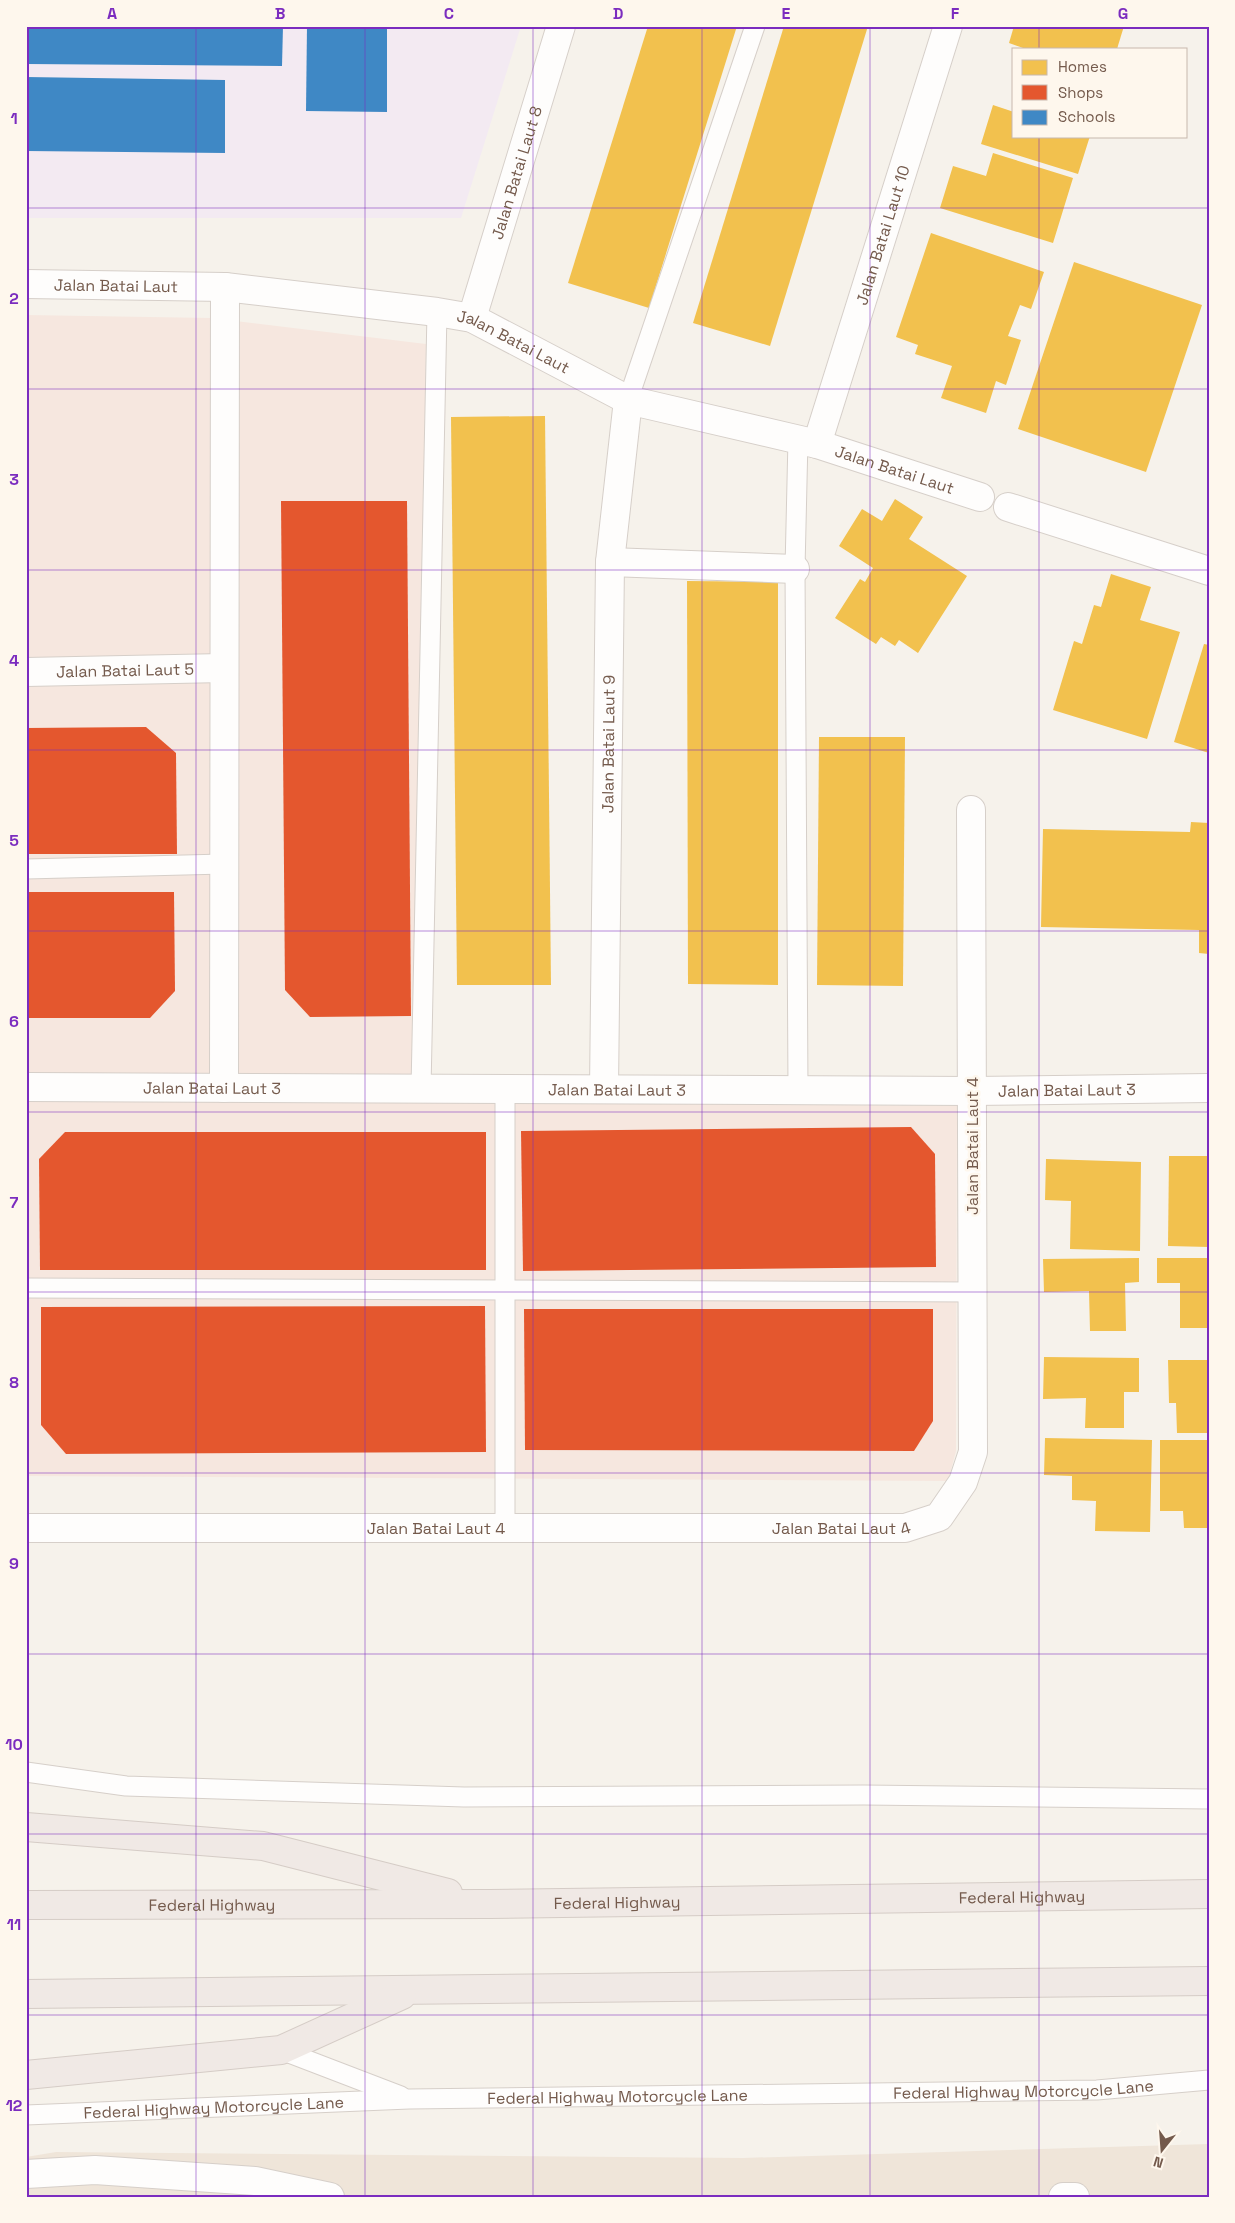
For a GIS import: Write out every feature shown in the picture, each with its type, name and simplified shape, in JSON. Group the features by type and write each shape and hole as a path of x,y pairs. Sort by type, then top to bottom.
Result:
{"highway":[{"path":"26,1827 263,1846 490,1904"},
{"name":"Federal Highway","path":"26,1905 490,1904 1209,1894"},
{"path":"26,1994 1209,1981"},
{"path":"26,2075 281,2050 412,1991"}],"street":[{"name":"Jalan Batai Laut 8","path":"472,318 561,26"},
{"name":"Jalan Batai Laut 10","path":"808,442 948,26"},
{"name":"Jalan Batai Laut","path":"26,284 225,287 437,312 472,318 628,400 808,442 980,497"},
{"path":"224,1088 225,287"},
{"name":"Jalan Batai Laut 9","path":"604,1089 610,562 628,400"},
{"path":"1008,507 1209,571"},
{"path":"610,562 795,569"},
{"name":"Jalan Batai Laut 5","path":"26,672 224,668"},
{"name":"Jalan Batai Laut 4","path":"26,1528 905,1528 939,1518 963,1482 973,1452 972,810"},
{"name":"Jalan Batai Laut 3","path":"26,1087 972,1091 1209,1088"},
{"path":"26,2174 95,2170 255,2181 330,2197"},
{"path":"1063,2197 1072,2197"}],"lane":[{"path":"628,400 755,26"},
{"path":"422,1089 437,312"},
{"path":"798,1090 795,569 808,442"},
{"path":"26,869 224,864"},
{"path":"505,1089 505,1528"},
{"path":"26,1288 972,1292"},
{"path":"26,1772 126,1786 464,1797 864,1795 1209,1799"},
{"path":"281,2050 409,2099"},
{"name":"Federal Highway Motorcycle Lane","path":"26,2116 409,2099 1097,2090 1209,2080"}],"shaded area":[{"path":"26,26 521,26 461,218 26,218"},
{"path":"26,315 211,318 426,344 414,1102 957,1106 956,1451 948,1481 26,1476"},
{"path":"1209,2144 1209,2197 26,2197 26,2157 56,2152 743,2158"}],"building: Homes":[{"path":"648,26 737,26 649,308 568,283"},
{"path":"784,26 868,26 770,346 693,323"},
{"path":"1014,26 1124,26 1117,48 1023,48 1009,43"},
{"path":"993,105 1012,111 1012,138 1089,138 1078,174 981,144"},
{"path":"993,153 1073,178 1053,243 940,208 953,166 986,176"},
{"path":"931,233 1044,272 1031,309 1020,305 1008,336 1021,340 1006,385 996,381 986,413 941,398 952,366 915,354 918,345 896,337"},
{"path":"1074,262 1202,305 1146,472 1018,429"},
{"path":"545,416 551,985 457,985 451,417"},
{"path":"895,499 923,517 909,539 967,576 918,653 899,640 895,646 881,637 876,644 835,618 860,579 865,582 873,568 839,546 862,509 882,521"},
{"path":"1111,574 1151,587 1140,620 1180,632 1147,739 1053,710 1074,641 1082,644 1094,605 1101,607"},
{"path":"687,581 778,582 778,985 688,984"},
{"path":"1204,644 1209,645 1209,753 1174,742"},
{"path":"819,737 905,737 903,986 817,985"},
{"path":"1191,822 1209,823 1209,954 1199,953 1199,930 1041,927 1043,829 1190,832"},
{"path":"1169,1156 1209,1156 1209,1247 1168,1246"},
{"path":"1046,1159 1141,1162 1140,1251 1070,1249 1071,1201 1045,1200"},
{"path":"1139,1258 1139,1282 1125,1283 1126,1331 1090,1331 1089,1291 1044,1292 1043,1259"},
{"path":"1157,1258 1209,1258 1209,1328 1180,1328 1180,1283 1157,1283"},
{"path":"1044,1357 1139,1358 1139,1392 1124,1392 1124,1428 1085,1428 1086,1398 1043,1399"},
{"path":"1168,1360 1209,1360 1209,1433 1177,1433 1176,1403 1169,1403"},
{"path":"1045,1438 1152,1440 1150,1532 1095,1531 1096,1501 1072,1500 1072,1476 1044,1475"},
{"path":"1160,1440 1209,1440 1209,1528 1184,1528 1183,1511 1160,1511"}],"building: Shops":[{"path":"281,501 407,501 411,1016 310,1017 285,990"},
{"path":"146,727 176,753 177,854 26,854 26,728"},
{"path":"26,892 174,892 175,991 150,1018 26,1018"},
{"path":"911,1127 935,1154 936,1267 523,1271 521,1131"},
{"path":"65,1132 486,1132 486,1270 40,1270 39,1159"},
{"path":"485,1306 486,1452 66,1454 41,1425 41,1307"},
{"path":"524,1309 933,1309 933,1421 914,1451 525,1450"}],"building: Schools":[{"path":"26,26 283,26 282,66 26,64"},
{"path":"307,26 387,26 387,112 306,111"},
{"path":"26,77 225,80 225,153 26,151"}]}
